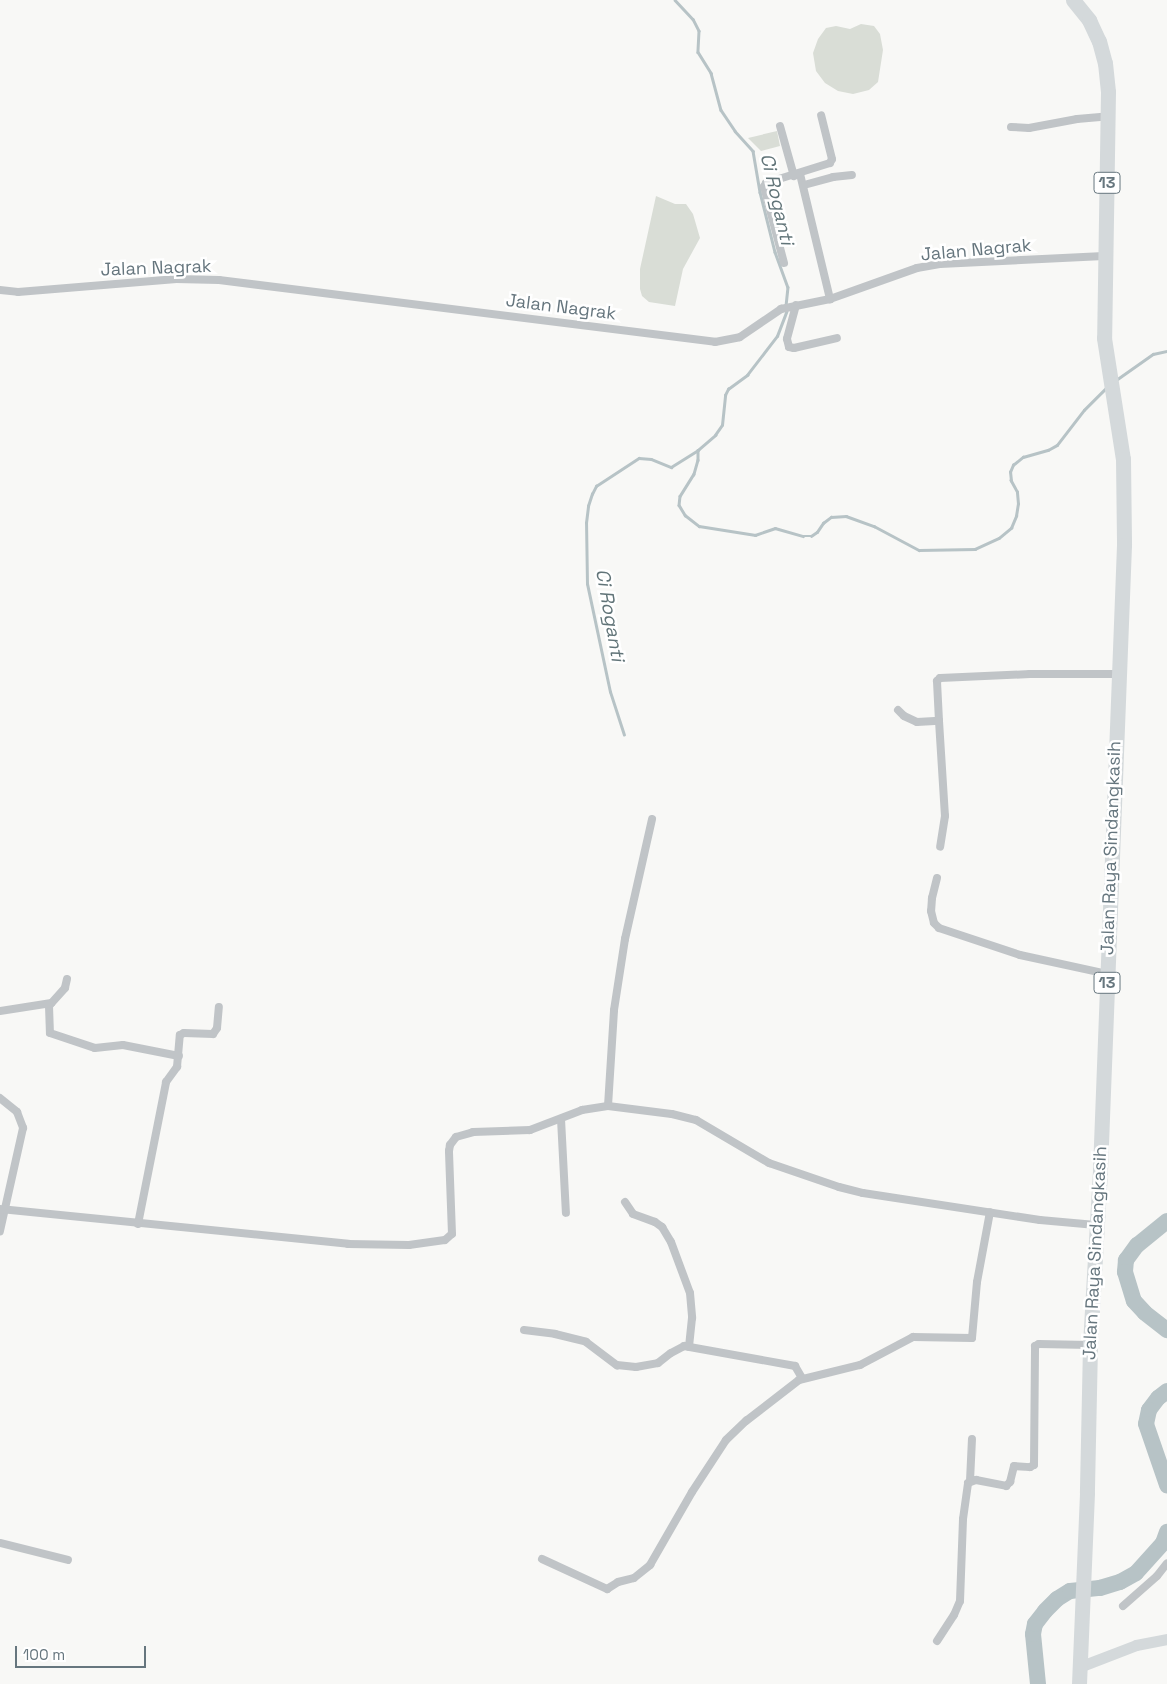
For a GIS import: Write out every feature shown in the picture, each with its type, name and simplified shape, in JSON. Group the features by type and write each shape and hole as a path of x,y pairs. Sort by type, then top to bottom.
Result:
{"highway":[{"name":"13","path":"1073,0 1089,20 1099,41 1105,63 1109,116 1104,256"},
{"name":"Jalan Raya Sindangkasih","path":"1080,1667 1090,1345 1100,1171 1117,674 1124,545 1123,468 1120,430 1109,382 1104,338 1104,256"},
{"name":"13","path":"1078,1684 1080,1667"}],"main road":[{"path":"1080,1667 1136,1645 1167,1639"}],"street":[{"path":"784,264 764,187 768,182 828,165 832,159 821,115"},
{"path":"1011,127 1029,128 1077,118 1109,116"},
{"path":"780,126 797,175 804,185 830,299"},
{"path":"828,165 833,177"},
{"path":"804,185 833,177 852,175"},
{"name":"Jalan Nagrak","path":"0,290 18,292 176,279 219,280 715,342 740,337 781,310 796,305 830,299 911,270 940,264 1104,256"},
{"path":"796,305 787,339 790,347 794,348 836,338"},
{"path":"940,847 945,816 937,682 940,678 1030,674 1117,674"},
{"path":"898,710 904,716 917,722 939,721"},
{"path":"608,1106 611,1042 620,975 652,819"},
{"path":"937,878 931,904 934,923 939,928 1020,955 1107,974"},
{"path":"67,979 65,988 51,1003 48,1010 50,1033 95,1048 124,1045 179,1056"},
{"path":"0,1011 51,1003"},
{"path":"138,1224 166,1082 176,1071 181,1034 212,1035 216,1032 219,1007"},
{"path":"0,1098 17,1112 23,1128 2,1209 0,1232"},
{"path":"2,1209 348,1244 409,1245 446,1240 451,1237 453,1228 449,1151 452,1141 466,1133 530,1130 590,1108 608,1106 672,1114 696,1120 769,1163 839,1188 872,1195 990,1212 1096,1225"},
{"path":"561,1119 566,1213"},
{"path":"625,1202 633,1214 655,1222 662,1227 671,1242 690,1293 692,1318 689,1347"},
{"path":"542,1559 607,1589 618,1582 632,1579 642,1573 726,1440 746,1421 802,1378 860,1365 913,1337 972,1338 977,1282 990,1212"},
{"path":"524,1330 555,1334 586,1342 617,1365 636,1366 658,1363 680,1347 689,1347 796,1366 802,1378"},
{"path":"970,1481 976,1480 1006,1486 1010,1482 1014,1466 1033,1466 1036,1345 1090,1345"},
{"path":"937,1641 954,1615 960,1601 963,1519 967,1486 970,1481 972,1439"},
{"path":"0,1543 68,1560"},
{"path":"1123,1606 1157,1576 1167,1563"}],"shaded area":[{"path":"861,24 874,26 880,34 883,50 878,82 869,90 853,94 838,91 825,83 816,71 813,53 818,39 826,28 836,26 850,29"},
{"path":"777,131 780,146 761,151 748,138"},
{"path":"656,196 675,204 686,204 693,214 700,238 683,269 675,306 649,302 642,296 640,289 640,269"}],"waterway":[{"name":"Ci Roganti","path":"675,0 693,19 699,31 698,52 711,73 721,110 735,131 753,151 760,192 775,252 788,287 786,306"},
{"name":"Ci Roganti","path":"624,735 610,692 587,584 586,523 592,494 596,486 639,458 651,459 671,467 698,450 715,435 722,425 725,395 728,389 747,375 777,336 786,312"},
{"path":"1116,380 1153,354 1167,351"},
{"path":"698,450 698,460 694,474 680,496 679,505 685,515 699,526 755,535 775,528 803,536 811,536 831,517 846,516 874,526 919,550 975,549 999,538 1011,528 1018,504 1017,492 1011,481 1010,472 1013,465 1023,457 1048,450 1057,445 1084,410 1106,388"},
{"path":"1167,1221 1137,1245 1126,1260 1125,1272 1134,1301 1145,1313 1167,1330"},
{"path":"1167,1391 1158,1398 1149,1410 1146,1424 1167,1485"},
{"path":"1038,1684 1033,1634 1035,1624 1045,1611 1057,1599 1070,1591 1100,1588 1120,1582 1136,1573 1163,1543 1167,1532"}]}
